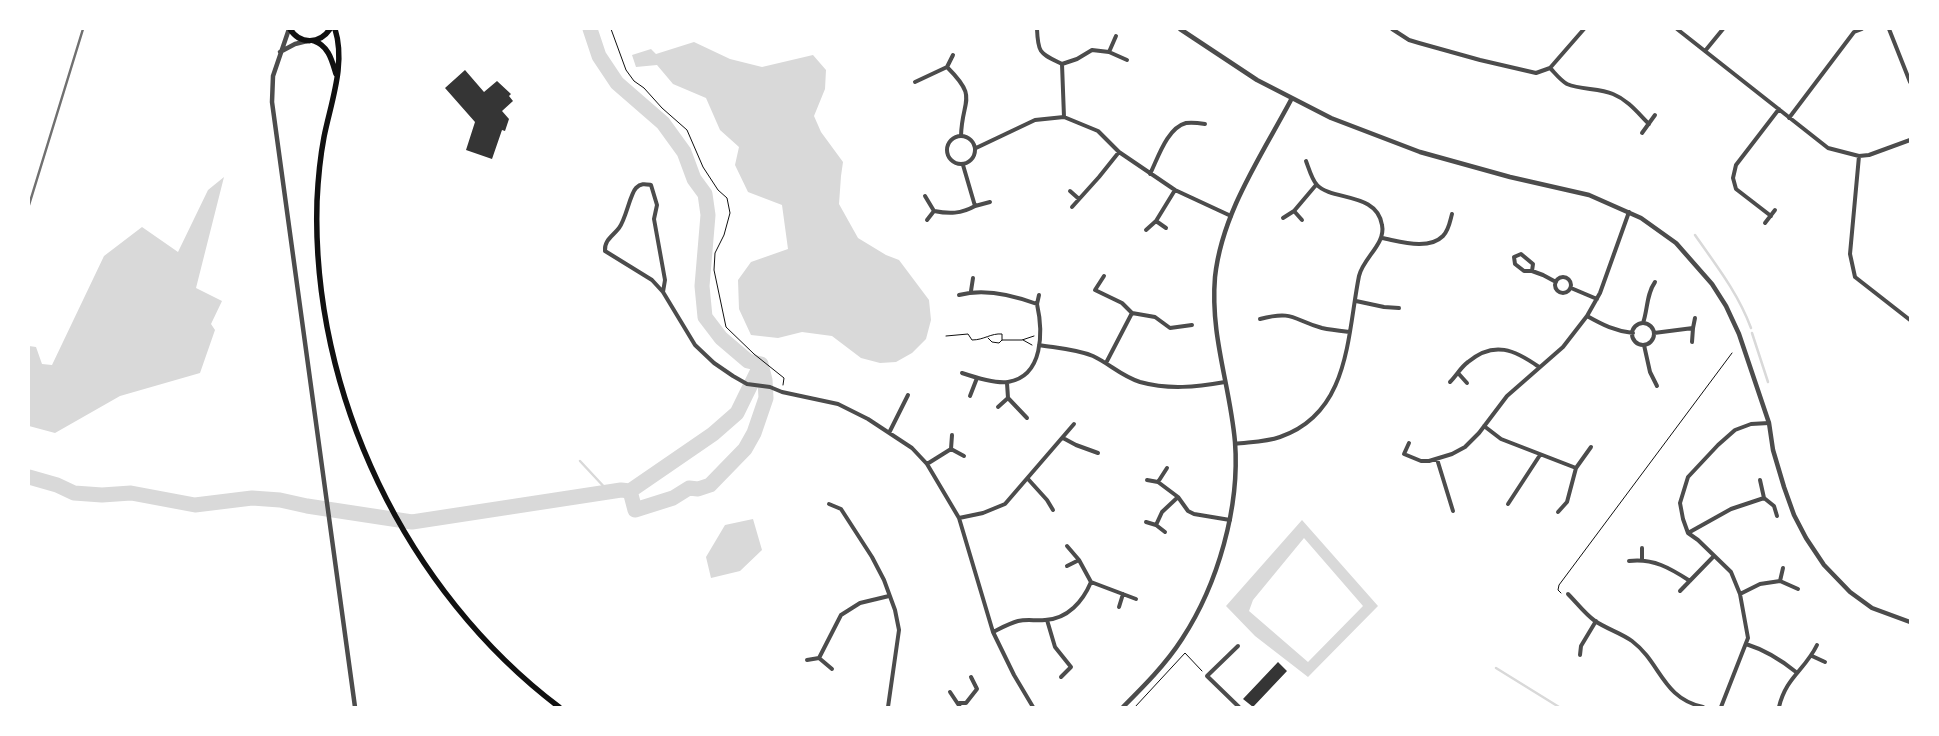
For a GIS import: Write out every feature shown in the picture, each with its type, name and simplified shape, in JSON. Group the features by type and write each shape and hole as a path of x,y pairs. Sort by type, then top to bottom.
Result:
{"main road":[{"path":"289,29 298,38 320,43 327,50 337,76"},
{"path":"314,41 330,29"},
{"path":"335,29 339,56 337,76 323,143 316,224 319,274 329,331 341,383 357,432 389,504 444,594 512,668 559,707"}],"street":[{"path":"289,29 273,76 272,102 355,707"},
{"path":"1037,29 1038,47 1042,54 1062,64 1078,59 1092,50 1109,52 1128,60"},
{"path":"1180,29 1257,80 1347,124 1420,152 1510,177 1583,193 1629,212 1657,228 1676,242 1712,284 1726,306 1739,334 1769,423 1773,450 1784,487 1794,515 1814,551 1850,592 1872,608 1910,622"},
{"path":"1392,29 1419,43 1536,73 1550,68 1584,29"},
{"path":"1677,29 1828,148 1860,156 1869,155 1910,140"},
{"path":"1705,51 1723,29"},
{"path":"1788,118 1854,32 1862,29"},
{"path":"1889,29 1910,82"},
{"path":"1109,52 1116,36"},
{"path":"280,53 289,46 307,41"},
{"path":"915,82 947,67 953,54"},
{"path":"1062,64 1064,117"},
{"path":"947,67 961,82 967,95 961,119 961,136"},
{"path":"1550,68 1561,80 1569,85 1618,96 1629,103 1649,124"},
{"path":"1123,707 1178,645 1195,619 1221,556 1230,520 1235,483 1235,444 1214,318 1218,262 1231,216 1240,196 1292,98"},
{"path":"1770,216 1742,195 1736,188 1733,180 1736,165 1779,109"},
{"path":"1642,133 1655,116"},
{"path":"976,148 1035,120 1064,117 1098,131 1119,152 1174,190 1231,216"},
{"path":"1150,174 1171,134 1188,122 1205,124"},
{"path":"961,136 973,141 976,148 973,159 963,164 956,164 947,154 947,148 954,137 961,136"},
{"path":"1072,206 1119,152"},
{"path":"1860,156 1850,254 1854,277 1910,320"},
{"path":"1235,444 1281,437 1304,426 1329,400 1337,384 1350,332 1360,274 1368,256 1382,238 1382,225 1378,214 1361,201 1322,189 1316,185 1306,161"},
{"path":"963,164 975,206"},
{"path":"664,292 665,280 654,218 657,206 655,195 651,185 643,184 635,188 619,228 612,234 604,246 605,251 652,280 664,292 695,344 714,363 747,384 770,387 782,392 838,404 868,419 912,448 927,464 959,518 993,632 1014,675 1033,707"},
{"path":"1283,218 1294,211 1316,185"},
{"path":"1146,230 1156,221 1174,190"},
{"path":"1070,191 1079,199"},
{"path":"925,196 934,210 948,214 990,202"},
{"path":"927,220 934,210"},
{"path":"1765,223 1775,210"},
{"path":"1294,211 1302,220"},
{"path":"1409,443 1404,454 1427,462 1464,447 1484,426 1507,396 1563,347 1587,316 1597,299 1629,212"},
{"path":"1382,238 1404,242 1428,243 1442,237 1452,214"},
{"path":"1156,221 1166,228"},
{"path":"1532,271 1533,264 1530,260 1521,254 1514,257 1515,264 1524,271 1532,271 1556,282"},
{"path":"1104,276 1095,290 1122,303 1132,313 1155,317 1170,328 1192,324"},
{"path":"1564,277 1570,280 1571,288 1568,292 1561,293 1556,290 1556,282 1559,278 1564,277"},
{"path":"972,291 973,278"},
{"path":"1643,323 1649,291 1655,282"},
{"path":"1571,288 1597,299"},
{"path":"959,294 972,291 1015,296 1037,304"},
{"path":"962,373 977,378 1007,382 1024,375 1034,365 1040,334 1037,304 1039,295"},
{"path":"1356,301 1399,308"},
{"path":"1106,363 1132,313"},
{"path":"1260,319 1278,314 1294,316 1321,328 1350,332"},
{"path":"1587,316 1606,327 1633,333"},
{"path":"1692,342 1695,318"},
{"path":"1643,323 1652,327 1654,334 1650,342 1644,345 1637,342 1633,333 1637,325 1643,323"},
{"path":"1654,334 1693,328"},
{"path":"1644,345 1650,372 1657,386"},
{"path":"1039,346 1085,353 1106,363 1123,376 1170,388 1193,388 1225,382"},
{"path":"1450,382 1467,362 1478,355 1502,349 1514,351 1539,367"},
{"path":"1458,373 1468,383"},
{"path":"970,396 977,378"},
{"path":"1007,382 1008,398 1027,418"},
{"path":"889,433 908,395"},
{"path":"998,407 1008,398"},
{"path":"1721,707 1748,638 1740,594 1731,572 1688,533 1682,519 1680,503 1688,477 1693,470 1735,430 1751,424 1769,423"},
{"path":"959,518 1004,504 1028,479 1074,424"},
{"path":"1484,426 1502,439 1576,468"},
{"path":"951,449 952,435"},
{"path":"1063,438 1076,445 1098,452"},
{"path":"1558,512 1567,502 1576,468 1591,447"},
{"path":"927,464 951,449"},
{"path":"951,449 964,456"},
{"path":"1508,504 1540,455"},
{"path":"1437,459 1453,511"},
{"path":"1158,482 1167,468"},
{"path":"1028,479 1047,500 1052,510"},
{"path":"1147,480 1158,482 1178,497 1188,511 1194,514 1230,520"},
{"path":"1760,480 1764,498 1774,506 1777,516"},
{"path":"1156,525 1162,512 1178,497"},
{"path":"1688,533 1731,509 1764,498"},
{"path":"829,504 841,509 872,557 884,580 895,610 899,630 888,707"},
{"path":"1146,522 1156,525 1165,532"},
{"path":"1066,546 1079,560 1091,582 1136,599"},
{"path":"1642,548 1642,559"},
{"path":"1680,591 1714,556"},
{"path":"1629,561 1642,559 1664,565 1690,581"},
{"path":"1067,566 1079,560"},
{"path":"1780,581 1784,568"},
{"path":"1740,594 1760,584 1780,581 1798,589"},
{"path":"993,632 1018,621 1046,620 1061,616 1077,606 1091,582"},
{"path":"1120,607 1123,594"},
{"path":"1568,594 1596,621 1634,642 1674,694 1690,703 1703,707"},
{"path":"819,658 841,615 860,603 889,596"},
{"path":"1046,620 1055,647 1071,667 1061,677"},
{"path":"1580,655 1580,646 1596,621"},
{"path":"1746,644 1780,659 1796,672"},
{"path":"1779,707 1786,688 1796,672 1812,656 1817,645"},
{"path":"1238,646 1207,676 1239,707"},
{"path":"1812,656 1825,662"},
{"path":"807,660 819,658 832,669"},
{"path":"950,692 960,705 966,703 977,689 971,677"}],"path":[{"path":"611,29 626,70 634,81 644,88 662,108 687,130 703,167 718,190 727,198 730,212 724,235 715,253 714,270 726,327 754,354 784,378"},
{"path":"946,336 968,334 972,340 980,340 999,333 1002,334 1002,340"},
{"path":"988,338 992,342 999,344 1002,340 1022,340 1040,334"},
{"path":"1022,340 1034,346 1038,352"},
{"path":"1568,594 1563,595 1558,590 1559,585 1732,353"},
{"path":"1135,707 1185,653 1207,676"}],"shaded area":[{"path":"694,42 730,59 762,67 813,55 826,70 825,89 814,116 821,132 843,162 839,204 858,238 886,255 899,260 929,300 931,320 926,339 912,353 896,362 880,363 861,358 832,336 802,332 778,338 751,335 739,309 738,280 751,262 788,249 782,205 748,192 735,165 739,147 720,130 706,98 673,84 657,65 636,67 632,55 651,49 656,54"},
{"path":"224,177 196,288 222,301 211,324 215,330 200,373 120,396 55,433 29,426 29,346 36,347 42,364 52,365 104,256 142,227 178,252 208,190"},
{"path":"753,519 762,550 740,571 711,578 706,557 725,525"},
{"path":"1302,520 1378,606 1308,677 1255,636 1226,606","holes":["1304,538 1363,606 1308,662 1249,611 1253,600"]}],"building":[{"path":"465,70 484,92 497,81 511,94 509,96 513,101 502,111 509,119 505,131 502,130 492,159 466,150 475,122 445,88"},
{"path":"1278,662 1287,671 1253,707 1243,699"}],"waterway":[{"path":"29,477 57,485 74,493 102,495 131,493 195,505 252,498 280,500 412,522 621,490 630,491 635,510 673,498 689,488 698,489 710,485 745,449 754,433 766,398 765,380 761,364 748,361 721,338 705,317 702,286 708,215 705,194 694,179 684,152 663,123 617,83 599,56 590,29"},
{"path":"1695,235 1733,291 1751,328"},
{"path":"1752,333 1768,382"},
{"path":"630,491 713,434 737,413 761,364"},
{"path":"580,461 608,491 621,490"},
{"path":"1496,668 1559,707"}],"railway":[{"path":"29,205 83,29"}]}
